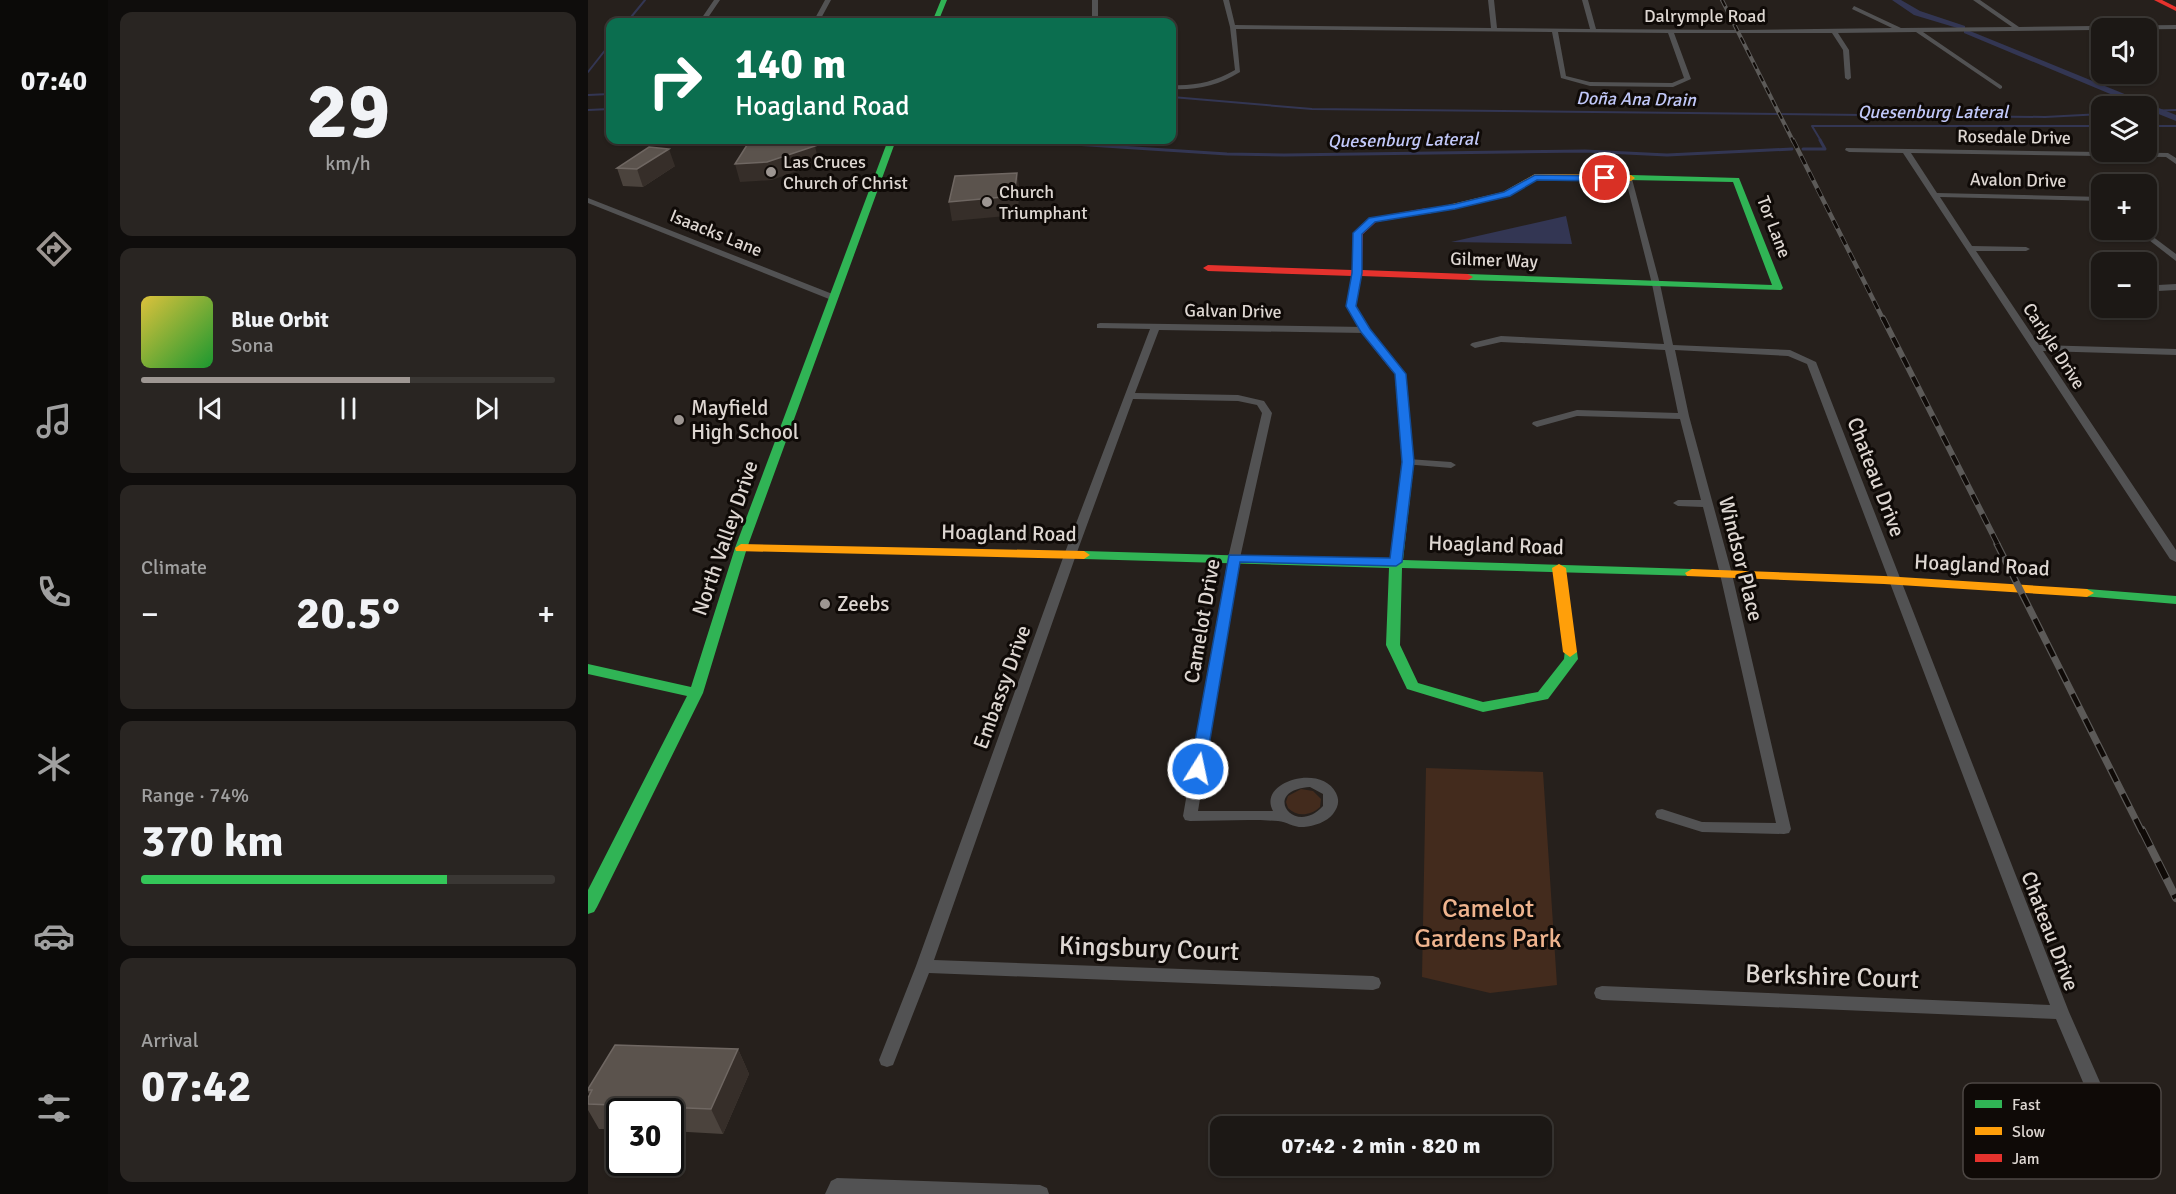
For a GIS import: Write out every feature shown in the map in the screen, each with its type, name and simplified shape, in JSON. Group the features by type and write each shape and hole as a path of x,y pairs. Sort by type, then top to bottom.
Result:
{"street":[{"path":"705,18 717,0"},
{"path":"818,18 828,0"},
{"path":"937,18 944,0"},
{"path":"1095,0 1095,18"},
{"path":"1176,87 1193,88 1222,82 1238,71 1233,27 1226,0"},
{"path":"1491,0 1494,29"},
{"path":"1585,0 1593,30"},
{"path":"1976,0 2017,28"},
{"path":"2157,0 2176,9"},
{"path":"1854,8 1899,30"},
{"name":"Dalrymple Road","path":"1233,27 1670,31 2176,27"},
{"path":"1555,30 1563,77 1590,84 1673,85 1688,79 1670,31"},
{"path":"1917,30 2000,87"},
{"path":"1834,31 1846,50 1848,78"},
{"name":"North Valley Drive","path":"588,907 696,693 741,548 890,144"},
{"name":"Rosedale Drive","path":"1849,150 2168,155 2176,162"},
{"name":"Carlyle Drive","path":"1905,150 2176,559"},
{"path":"1559,568 1571,659 1543,696 1483,707 1412,686 1393,645 1396,562 1408,462 1400,374 1365,330 1351,306 1357,273 1358,233 1372,220 1455,206 1506,194 1535,177 1628,179"},
{"name":"Tor Lane","path":"1628,179 1737,180 1778,288"},
{"name":"Windsor Place","path":"1628,179 1656,284 1684,417 1726,574 1784,829 1702,827 1662,814"},
{"name":"Avalon Drive","path":"1935,195 2091,199"},
{"name":"Isaacks Lane","path":"588,200 832,297"},
{"path":"2153,240 2176,258"},
{"path":"1972,248 2026,249"},
{"name":"Gilmer Way","path":"1208,268 1778,288"},
{"path":"2158,288 2176,287"},
{"name":"Galvan Drive","path":"1100,326 1365,330"},
{"name":"Embassy Drive","path":"887,1060 924,966 1070,555 1155,327"},
{"name":"Chateau Drive","path":"1475,345 1501,339 1790,353 1811,362 2061,1012 2091,1083"},
{"path":"2035,348 2176,352"},
{"name":"Camelot Drive","path":"1130,396 1238,398 1260,403 1267,413 1234,558 1190,816 1283,816"},
{"path":"1537,424 1577,413 1684,417"},
{"path":"1408,462 1451,465"},
{"path":"1678,503 1707,504"},
{"name":"Hoagland Road","path":"741,548 1396,562 1895,581 2082,591 2176,600"},
{"path":"588,669 696,693"},
{"name":"Kingsbury Court","path":"924,966 1373,983"},
{"name":"Berkshire Court","path":"1602,993 2061,1012"},
{"path":"834,1194 837,1187 1040,1194"}],"green space":[{"name":"Camelot Gardens Park","path":"1426,768 1543,772 1557,985 1490,993 1422,977"},
{"path":"1301,789 1313,791 1321,799 1320,807 1304,814 1295,813 1288,808 1286,802 1288,796"}],"water":[{"path":"1566,216 1572,244 1451,242"}],"building":[{"path":"810,144 815,146 767,162 735,164 747,145"},
{"path":"649,147 669,149 637,169 617,168"},
{"path":"1017,173 1014,196 949,202 955,176"},
{"path":"615,1045 738,1049 711,1109 684,1108 684,1098 606,1098 606,1105 588,1104 592,1090 588,1089"}],"waterway":[{"path":"630,18 645,0"},
{"path":"1896,0 1917,13 1962,28"},
{"path":"1967,31 2089,84 2176,118"},
{"path":"588,72 606,49"},
{"name":"Doña Ana Drain","path":"588,95 606,94"},
{"name":"Doña Ana Drain","path":"1176,97 1312,109 2045,117 2091,115"},
{"name":"Quesenburg Lateral","path":"588,110 606,109"},
{"name":"Doña Ana Drain","path":"2157,111 2176,110"},
{"name":"Quesenburg Lateral","path":"1821,141 1812,126 2091,126"},
{"name":"Quesenburg Lateral","path":"2157,126 2176,126"},
{"name":"Quesenburg Lateral","path":"1803,149 1825,149 1820,140"},
{"name":"Quesenburg Lateral","path":"1075,144 1227,154 1284,155 1585,151 1667,155 1792,149"}],"railway":[{"path":"1722,0 1793,141"},
{"path":"1793,140 1883,319"},
{"path":"1883,318 1998,545"},
{"path":"1997,544 2142,832"},
{"path":"2142,830 2176,898"}],"traffic: fast":[{"path":"937,18 944,0"},
{"path":"588,907 696,693 741,548 891,144"},
{"path":"1468,277 1778,288 1736,180 1631,178"},
{"path":"1396,369 1400,374 1408,462 1396,562 1393,645 1412,686 1483,707 1543,696 1571,659 1570,652"},
{"path":"1084,555 1692,573"},
{"path":"2087,593 2176,600"},
{"path":"588,669 696,693"}],"traffic: slow":[{"path":"1427,211 1506,194 1535,177 1631,178"},
{"path":"741,548 1084,555"},
{"path":"1559,568 1570,652"},
{"path":"1692,573 1884,580 2087,593"}],"traffic: jam":[{"path":"2157,0 2176,9"},
{"path":"1396,369 1365,330 1351,306 1357,273 1358,233 1373,220 1427,211"},
{"path":"1208,268 1468,277"}],"place":[{"name":"Las Cruces Church of Christ","path":"771,172"},
{"name":"Church Triumphant","path":"987,202"},
{"name":"Mayfield High School","path":"679,420"},
{"name":"Zeebs","path":"825,604"}],"route":[{"path":"1198,769 1234,558 1396,562 1408,462 1400,374 1365,330 1351,306 1357,273 1358,233 1372,220 1455,206 1506,194 1535,177 1605,178"}]}
